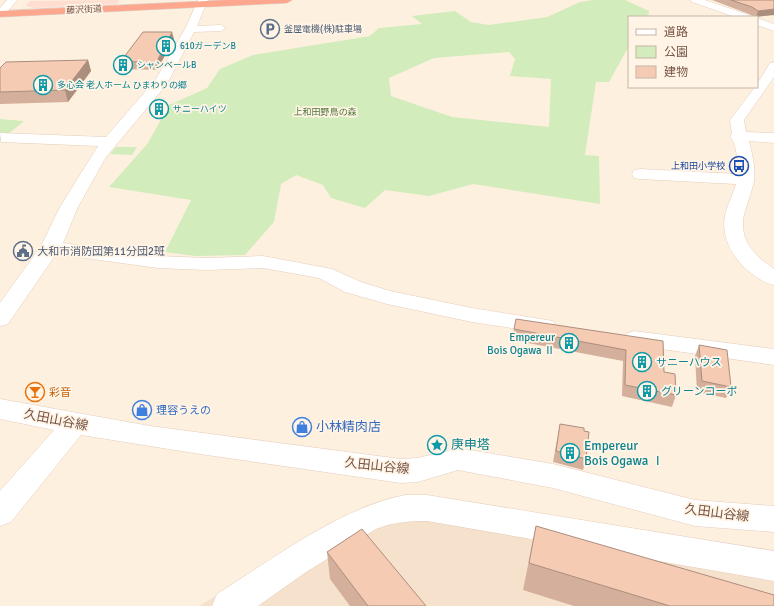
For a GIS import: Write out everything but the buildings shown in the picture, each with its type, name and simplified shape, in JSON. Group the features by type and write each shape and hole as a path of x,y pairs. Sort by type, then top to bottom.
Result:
{"highway":[{"name":"藤沢街道","path":"0,14 202,2 287,0"}],"street":[{"path":"0,14 12,0"},
{"path":"696,0 742,16"},
{"path":"0,319 51,247 83,181 108,142 162,81 190,29 202,2"},
{"path":"758,21 774,28"},
{"path":"190,29 221,28"},
{"path":"774,66 761,88 737,120 738,136 743,147 746,161 746,180 734,216 733,228 739,248 744,256 774,279"},
{"path":"738,136 774,138"},
{"path":"0,137 108,142"},
{"path":"640,174 746,180"},
{"path":"51,247 158,262 207,264 263,262 326,273 353,287 387,297 472,315 566,329"},
{"path":"612,336 774,357"},
{"name":"久田山谷線","path":"0,409 74,424 401,471 418,470 458,459 553,476 695,513 774,519"},
{"path":"0,513 74,424"},
{"path":"228,606 295,562 365,520 385,512 406,508 427,508 774,566"}],"shaded area":[{"path":"119,0 117,4 33,8 26,6 30,1"},
{"path":"396,496 774,550 774,606 199,606 365,506"}],"green space":[{"name":"上和田野鳥の森","path":"593,0 625,0 649,11 648,16 628,16 628,48 609,82 596,82 585,155 599,156 600,204 473,184 429,196 385,190 365,208 331,198 323,185 296,175 281,184 274,222 245,255 196,256 165,252 191,200 109,187 148,143 169,105 207,88 220,69 253,55 370,36 379,28 422,24 412,16 455,11 471,22 489,25 547,17 580,2","holes":["509,52 515,59 510,76 551,79 549,127 452,117 391,96 389,78 434,58"]},
{"path":"0,119 24,121 0,141"},
{"path":"116,147 137,147 132,155 110,154"}],"place":[{"name":"釜屋電機(株)駐車場","path":"270,29"},
{"name":"610ガーデンB","path":"166,46"},
{"name":"シャンベールB","path":"123,65"},
{"name":"多心会 老人ホーム ひまわりの郷","path":"43,85"},
{"name":"サニーハイツ","path":"159,109"},
{"name":"上和田小学校","path":"739,166"},
{"name":"大和市消防団第11分団2班","path":"23,251"},
{"name":"Empereur Bois Ogawa Ⅱ","path":"569,343"},
{"name":"サニーハウス","path":"642,362"},
{"name":"グリーンコーポ","path":"647,391"},
{"name":"彩音","path":"35,392"},
{"name":"理容うえの","path":"142,410"},
{"name":"小林精肉店","path":"302,427"},
{"name":"庚申塔","path":"437,445"},
{"name":"Empereur Bois Ogawa Ⅰ","path":"570,453"}]}
